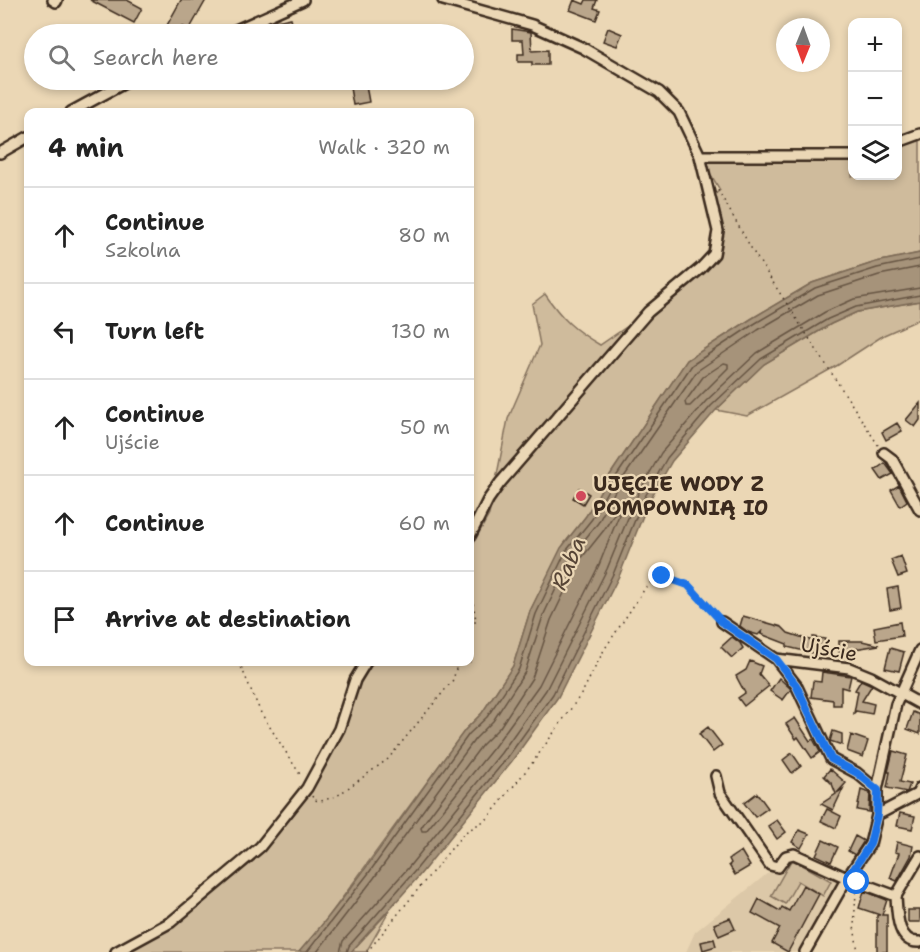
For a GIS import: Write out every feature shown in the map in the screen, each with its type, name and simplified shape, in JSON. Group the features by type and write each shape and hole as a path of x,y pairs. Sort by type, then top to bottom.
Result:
{"street":[{"path":"249,24 303,0"},
{"path":"443,0 532,25 583,48 659,92 679,112 700,156 718,231 714,254 701,268 648,312 500,483 488,500 474,528"},
{"path":"78,108 112,90"},
{"path":"902,140 920,134"},
{"path":"0,153 24,138"},
{"path":"700,156 848,156"},
{"path":"884,453 892,459 920,510"},
{"name":"Ujście","path":"722,622 776,659 849,668 871,677 920,704"},
{"path":"805,952 852,880 870,844 877,815 878,790 896,704 920,650"},
{"path":"776,659 796,685 831,759 857,773 878,790"},
{"path":"116,952 171,922 260,847 307,788 339,729 355,680 364,666"},
{"path":"716,776 720,793 770,865 778,867 786,856 794,854 852,880 896,896"},
{"path":"877,815 917,794 920,788"},
{"path":"920,856 896,896 897,921 905,938 920,942"}],"path":[{"path":"716,187 754,253 884,453"},
{"path":"367,952 464,833 487,819 533,762 582,693 604,650 648,584 662,576 688,585 722,622"},
{"path":"474,609 476,620 474,624"},
{"path":"241,666 261,713 314,800 321,801 337,796 388,759 453,680 457,666"},
{"path":"852,880 854,926 858,952"}],"shaded area":[{"path":"920,134 920,253 876,262 812,283 687,360 606,481 586,516 564,544 530,611 513,666 482,713 465,730 321,927 299,952 116,952 171,922 260,847 307,787 364,666 474,666 474,542 489,515 508,419 540,345 532,304 545,294 569,323 600,345 648,312 701,268 721,238 713,196 720,190 700,156 848,155 848,180 902,180 902,141"},
{"path":"920,301 920,319 884,335 838,365 747,416 716,410 764,364 831,324 857,312"},
{"path":"793,849 844,871 800,952 686,952 695,932 768,873 781,871"},
{"path":"792,859 831,881 823,896 798,881 785,904 771,896"},
{"path":"390,910 366,952 351,952"}],"water":[{"name":"Raba","path":"920,253 920,301 857,312 831,324 764,364 716,410 672,461 648,503 620,574 558,697 512,761 419,876 351,952 299,952 364,871 465,730 482,713 513,666 530,611 561,548 586,516 606,481 687,360 812,283 876,262"}],"building":[{"path":"90,0 127,0 142,8 134,23"},
{"path":"181,0 206,0 192,24 168,24"},
{"path":"574,0 584,4 586,0 597,0 594,8 600,10 596,20 570,10"},
{"path":"291,18 292,24 277,24 276,21"},
{"path":"608,28 622,34 617,46 603,41"},
{"path":"512,29 531,32 532,51 548,50 548,65 518,62 518,54 524,54 523,40 512,40"},
{"path":"350,90 367,90 369,102 353,105"},
{"path":"920,403 920,420 915,427 906,420"},
{"path":"897,423 902,431 886,440 882,432"},
{"path":"885,463 893,474 882,480 875,470"},
{"path":"899,485 907,501 900,506 891,490"},
{"name":"UJĘCIE WODY Z POMPOWNIĄ I0","path":"579,488 589,494 583,504 573,498"},
{"path":"901,556 907,574 898,577 891,560"},
{"path":"898,587 901,608 890,610 887,589"},
{"path":"743,616 782,627 788,633 813,641 813,637 825,639 822,655 787,647 787,644 761,634 763,630 758,635 748,632 740,626"},
{"path":"900,622 902,636 876,640 874,627"},
{"path":"732,637 743,648 732,658 721,647"},
{"path":"839,641 862,641 879,645 855,649 855,654 839,653"},
{"path":"890,648 904,652 899,671 885,668"},
{"path":"750,661 762,666 759,674 769,686 744,706 738,698 745,693 736,676 746,670"},
{"path":"822,672 851,676 848,689 841,687 841,705 833,705 833,700 811,697 813,681 821,682"},
{"path":"779,678 791,689 783,700 770,691"},
{"path":"861,680 872,685 862,701 874,704 872,714 856,711 854,713 858,691 855,690"},
{"path":"913,712 920,715 920,734 907,729"},
{"path":"795,718 810,741 813,739 820,752 812,758 786,724"},
{"path":"708,727 722,745 713,752 699,734"},
{"path":"833,731 842,734 842,745 830,741"},
{"path":"851,735 868,741 863,757 847,751"},
{"path":"893,751 907,755 900,782 910,784 907,792 887,788"},
{"path":"792,753 801,766 792,773 783,760"},
{"path":"830,769 846,783 837,793 843,789 833,810 821,804 836,794 832,784 824,776"},
{"path":"861,790 870,793 869,812 857,810"},
{"path":"757,793 768,808 755,817 744,803"},
{"path":"827,809 841,816 836,828 821,821"},
{"path":"900,813 915,816 912,829 897,826"},
{"path":"777,820 786,832 777,839 768,826"},
{"path":"799,830 809,834 801,848 792,842"},
{"path":"855,836 864,841 855,855 848,851"},
{"path":"823,840 838,847 831,862 816,855"},
{"path":"897,842 913,846 911,856 897,881 890,878 899,853 895,852"},
{"path":"741,851 750,866 735,875 729,865 731,863 729,859"},
{"path":"803,885 819,894 788,952 772,943 780,928 752,913 759,899 780,911 782,907 789,911"},
{"path":"864,891 887,900 882,915 887,915 887,952 877,952 877,915 880,915 859,908"},
{"path":"908,910 920,910 920,922 908,922"},
{"path":"730,918 735,929 719,936 714,924"},
{"path":"714,939 716,946 703,950 701,942"}],"place":[{"name":"UJĘCIE WODY Z POMPOWNIĄ I0","path":"581,496"}],"route":[{"path":"662,576 688,585 722,622 776,659 796,685 831,759 857,773 878,790 877,815 870,844 848,878 857,882"}]}
